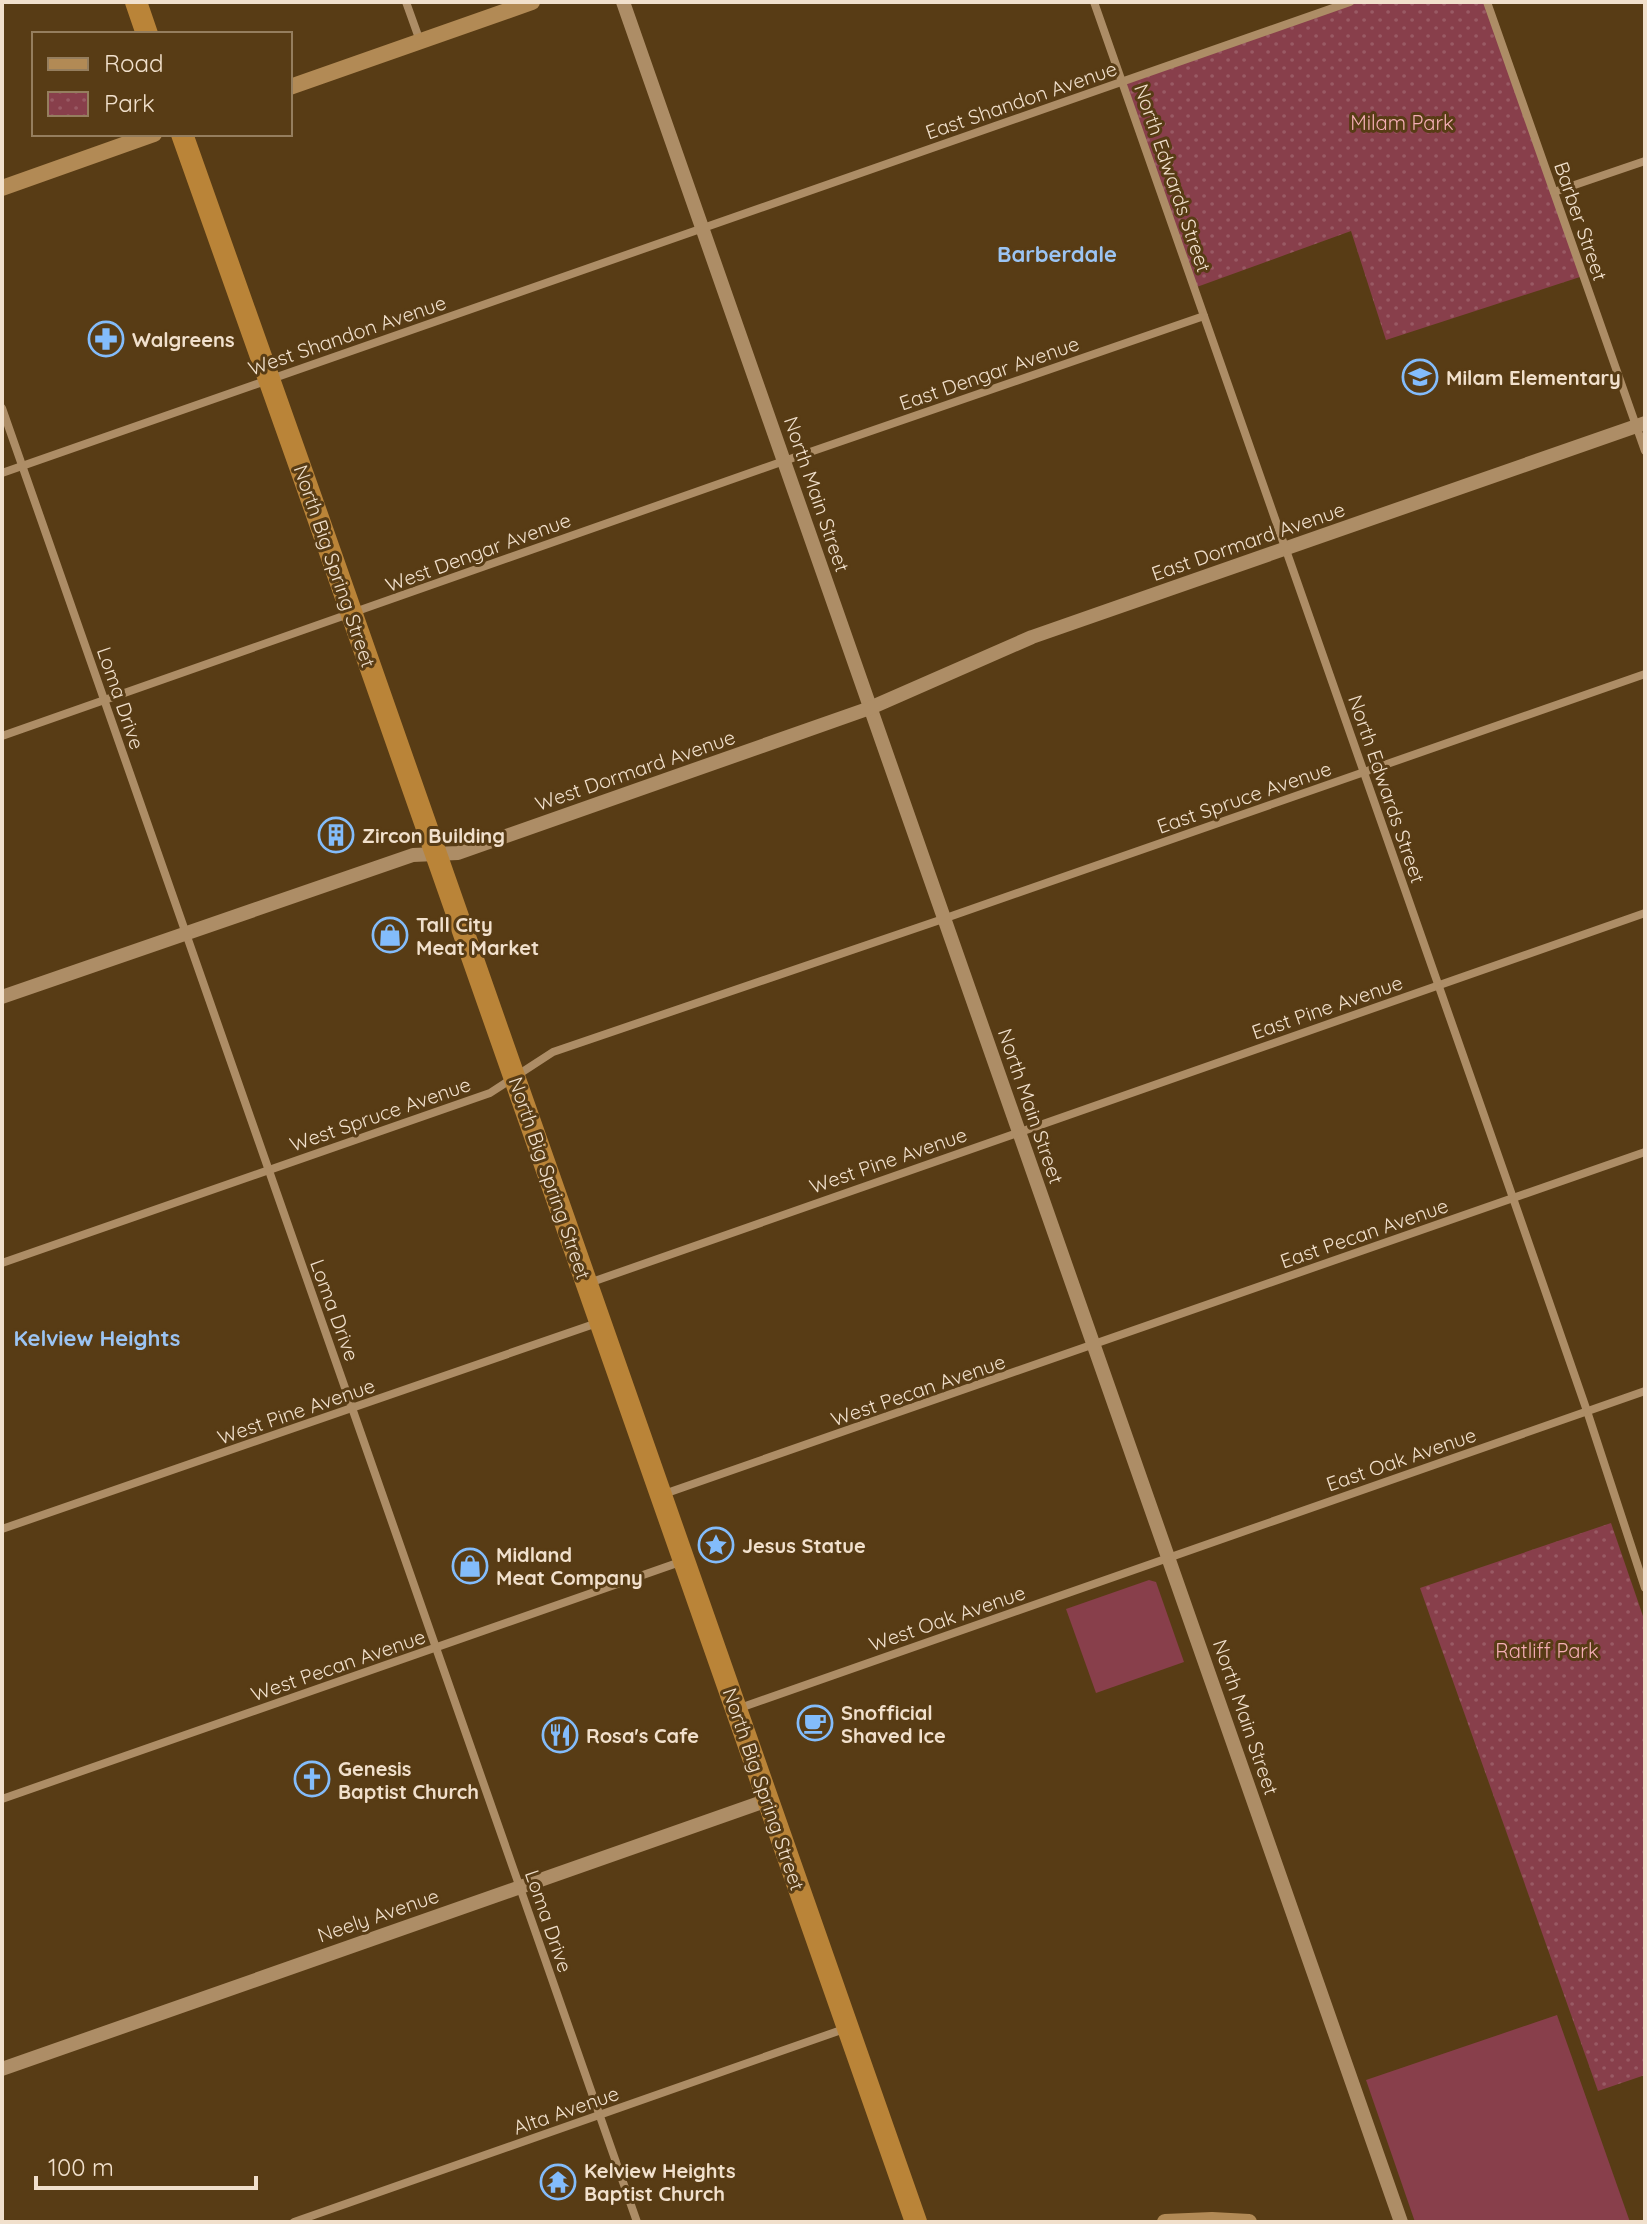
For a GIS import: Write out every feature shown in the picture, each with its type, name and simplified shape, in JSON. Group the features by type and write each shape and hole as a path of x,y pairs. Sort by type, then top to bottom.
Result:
{"highway":[{"path":"136,2 146,32"},
{"name":"North Big Spring Street","path":"183,136 916,2222"}],"main road":[{"path":"292,86 532,2"},
{"path":"2,188 148,136"},
{"path":"1165,2222 1249,2222"}],"street":[{"path":"406,2 420,41"},
{"name":"North Main Street","path":"623,2 1401,2222"},
{"name":"North Edwards Street","path":"1094,2 1587,1411 1645,1588"},
{"name":"East Shandon Avenue","path":"702,227 1350,2"},
{"name":"Barber Street","path":"1487,2 1640,425 1645,451"},
{"path":"1554,192 1645,161"},
{"name":"West Shandon Avenue","path":"2,473 702,227"},
{"name":"East Dengar Avenue","path":"784,461 1204,316"},
{"name":"Loma Drive","path":"2,408 637,2222"},
{"name":"East Dormard Avenue","path":"870,708 1032,637 1640,425"},
{"name":"West Dengar Avenue","path":"2,736 784,461"},
{"name":"East Spruce Avenue","path":"943,919 1645,674"},
{"name":"West Dormard Avenue","path":"2,997 413,855 458,853 870,708"},
{"name":"East Pine Avenue","path":"1019,1131 1645,913"},
{"name":"West Spruce Avenue","path":"2,1263 490,1093 553,1052 943,919"},
{"name":"West Pine Avenue","path":"587,1283 1019,1131"},
{"name":"East Pecan Avenue","path":"1093,1346 1645,1152"},
{"name":"West Pine Avenue","path":"2,1529 600,1322"},
{"name":"West Pecan Avenue","path":"662,1495 1093,1346"},
{"name":"East Oak Avenue","path":"1168,1557 1645,1391"},
{"name":"West Oak Avenue","path":"736,1709 1168,1557"},
{"name":"West Pecan Avenue","path":"2,1799 684,1561"},
{"name":"Neely Avenue","path":"2,2069 768,1800"},
{"name":"Alta Avenue","path":"294,2222 847,2028"}],"green space":[{"name":"Milam Park","path":"1350,2 1488,2 1583,276 1386,340 1351,231 1194,288 1122,82"},
{"name":"Ratliff Park","path":"1611,1523 1645,1622 1645,2075 1598,2091 1420,1588"},
{"path":"1149,1580 1156,1582 1184,1662 1096,1693 1066,1609"},
{"path":"1557,2015 1630,2222 1415,2222 1366,2080"}],"place":[{"name":"Walgreens","path":"106,339"},
{"name":"Milam Elementary","path":"1420,377"},
{"name":"Zircon Building","path":"336,835"},
{"name":"Tall City Meat Market","path":"390,935"},
{"name":"Jesus Statue","path":"716,1545"},
{"name":"Midland Meat Company","path":"470,1566"},
{"name":"Snofficial Shaved Ice","path":"815,1723"},
{"name":"Rosa's Cafe","path":"560,1735"},
{"name":"Genesis Baptist Church","path":"312,1779"},
{"name":"Kelview Heights Baptist Church","path":"558,2182"}],"district":[{"name":"Barberdale","path":"1057,254"},
{"name":"Kelview Heights","path":"97,1338"}]}
